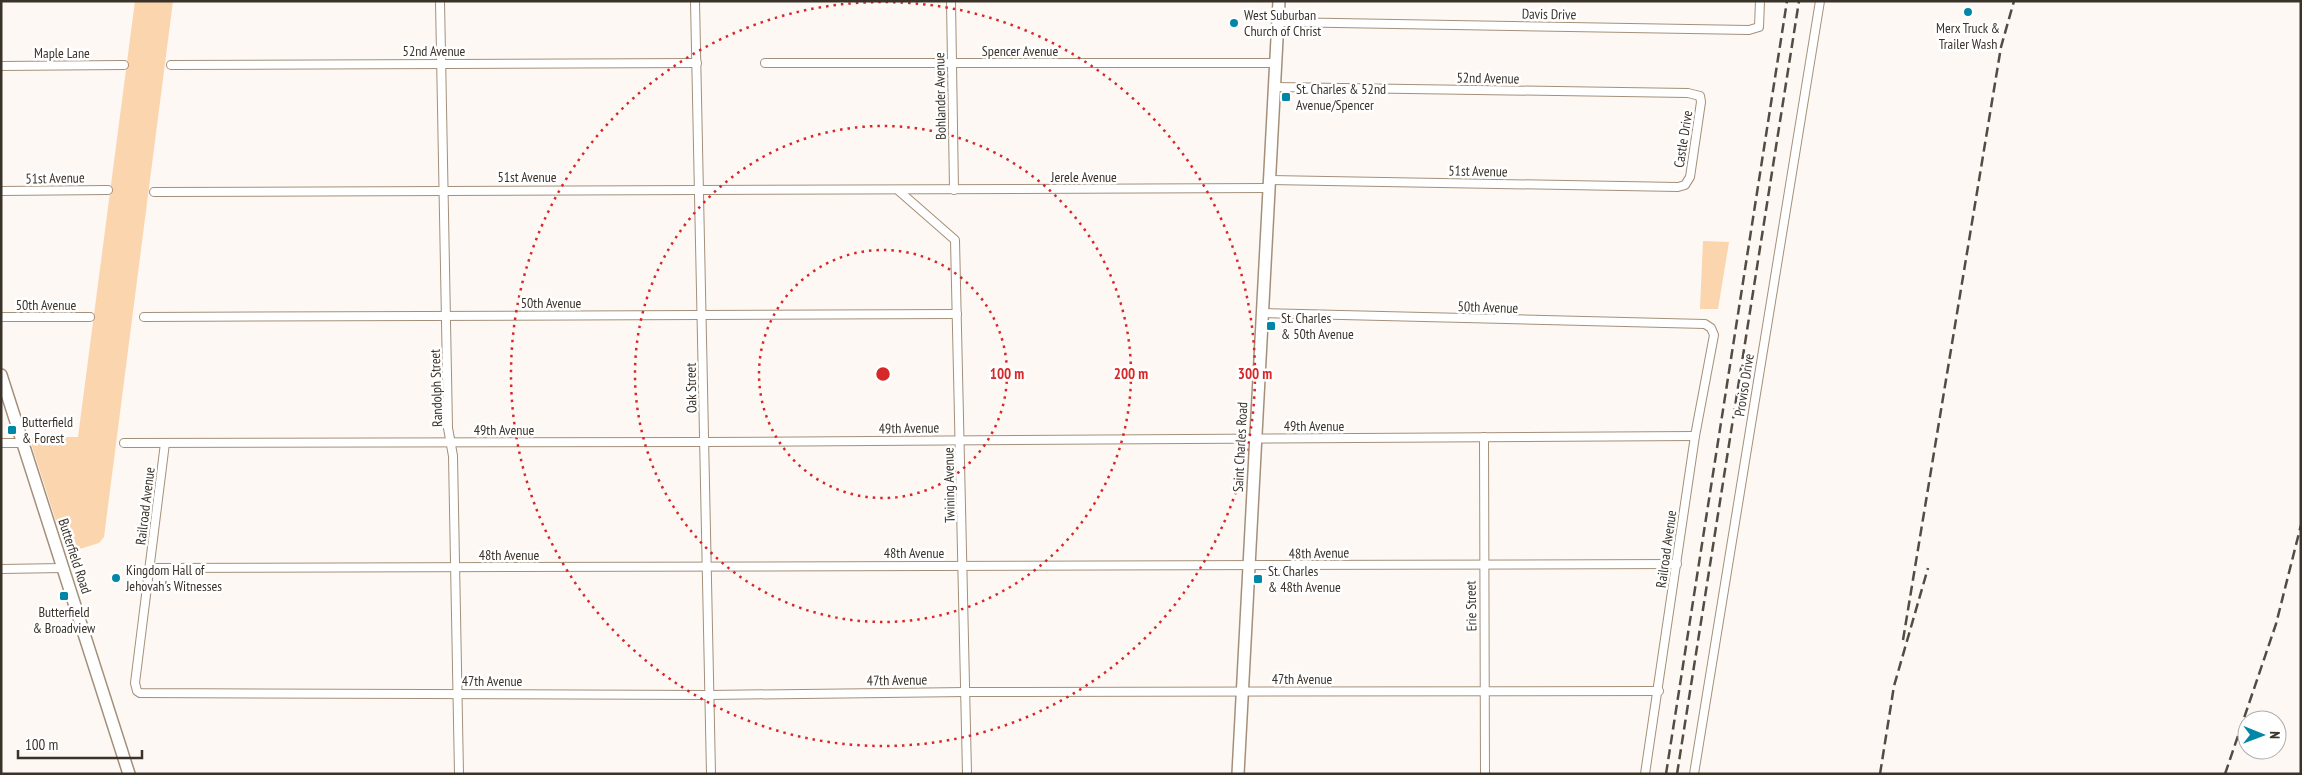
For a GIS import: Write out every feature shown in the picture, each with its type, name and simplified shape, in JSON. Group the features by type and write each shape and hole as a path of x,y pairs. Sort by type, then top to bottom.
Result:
{"main road":[{"name":"Saint Charles Road","path":"1238,774 1280,1"},
{"name":"Butterfield Road","path":"1,375 129,774"}],"street":[{"name":"Randolph Street","path":"440,1 448,428 451,442 459,774"},
{"name":"Oak Street","path":"696,1 711,774"},
{"name":"Bohlander Avenue","path":"951,1 954,190"},
{"name":"Davis Drive","path":"1278,22 1749,30 1759,27 1760,1"},
{"name":"Proviso Drive","path":"1694,774 1820,1"},
{"name":"52nd Avenue","path":"171,65 697,63"},
{"name":"Spencer Avenue","path":"765,63 1276,63"},
{"name":"Maple Lane","path":"1,66 124,65"},
{"name":"52nd Avenue","path":"1275,87 1688,92 1700,96"},
{"name":"Castle Drive","path":"1686,185 1690,177 1700,96"},
{"name":"51st Avenue","path":"1270,184 1668,187 1686,185"},
{"name":"Jerele Avenue","path":"900,191 1270,184"},
{"name":"51st Avenue","path":"154,192 444,189 900,191"},
{"name":"51st Avenue","path":"1,191 108,190"},
{"name":"Twining Avenue","path":"900,191 955,240 967,774"},
{"name":"50th Avenue","path":"1263,313 1704,324 1711,328"},
{"name":"50th Avenue","path":"144,317 957,314"},
{"name":"50th Avenue","path":"1,317 90,317"},
{"name":"Railroad Avenue","path":"1645,774 1659,691 1695,436 1714,335 1711,328"},
{"name":"49th Avenue","path":"124,443 704,442 1695,436"},
{"name":"Erie Street","path":"1484,437 1485,774"},
{"path":"1,443 23,443"},
{"name":"Railroad Avenue","path":"137,691 136,683 165,443"},
{"name":"48th Avenue","path":"150,568 1677,564"},
{"path":"1,569 63,568"},
{"name":"47th Avenue","path":"137,691 145,694 457,693 709,695 966,692 1659,691"}],"shaded area":[{"path":"135,1 173,1 104,537 99,543 70,552 64,546 29,437 78,437"},
{"path":"1703,241 1729,242 1718,309 1700,309"}],"railway":[{"path":"1666,774 1787,1"},
{"path":"1677,774 1799,1"},
{"path":"1903,640 2001,47 2014,1"},
{"path":"2225,774 2276,624 2301,525"},
{"path":"1880,774 1894,686 1928,568"}],"place":[{"name":"Merx Truck & Trailer Wash","path":"1968,12"},
{"name":"West Suburban Church of Christ","path":"1234,23"},
{"name":"St. Charles & 52nd Avenue/Spencer","path":"1286,97"},
{"name":"St. Charles & 50th Avenue","path":"1271,326"},
{"name":"Butterfield & Forest","path":"12,430"},
{"name":"Kingdom Hall of Jehovah's Witnesses","path":"116,578"},
{"name":"St. Charles & 48th Avenue","path":"1258,579"},
{"name":"Butterfield & Broadview","path":"64,596"}]}
